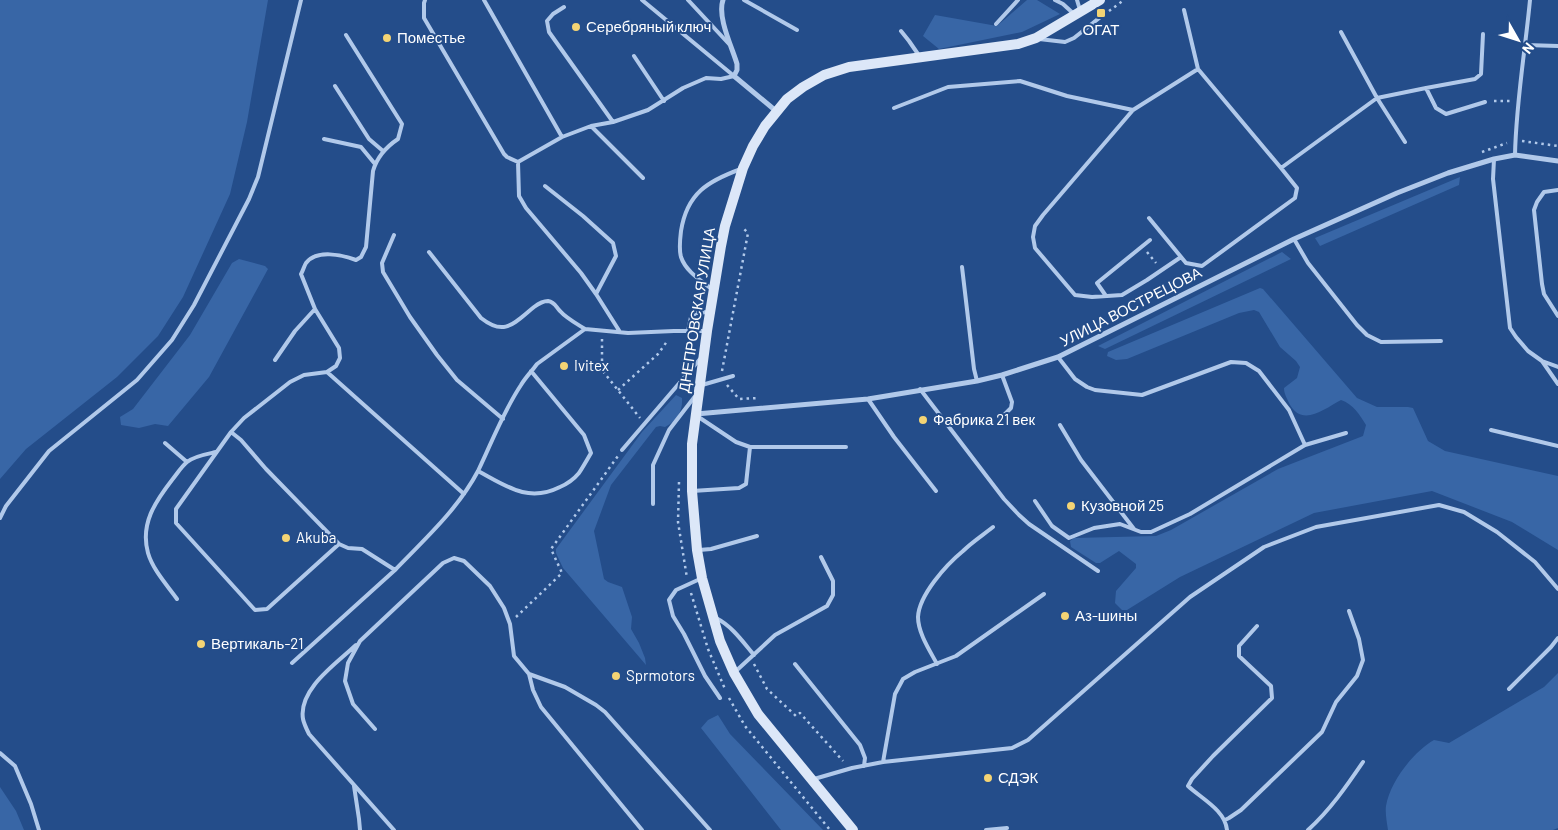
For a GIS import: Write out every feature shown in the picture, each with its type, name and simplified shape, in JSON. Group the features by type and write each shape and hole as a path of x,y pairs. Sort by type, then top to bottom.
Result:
{"main road":[{"name":"ДНЕПРОВСКАЯ УЛИЦА","path":"853,830 758,714 734,673 720,641 702,578 697,550 692,491 692,444 703,356 725,226 743,168 753,146 786,99 803,87 824,75 849,67 1018,44 1036,38 1100,0"}],"street":[{"path":"723,0 721,16 737,64 734,76 776,111"},
{"name":"УЛИЦА ВОСТРЕЦОВА","path":"696,414 868,399 977,381 1002,374 1058,357 1294,239 1397,193 1448,173 1494,159 1515,155 1558,161"}],"lane":[{"path":"0,518 6,506 49,451 137,380 172,340 194,305 249,199 258,177 301,0"},
{"path":"425,0 424,18 504,154 518,162"},
{"path":"484,0 562,137"},
{"path":"642,0 734,76"},
{"path":"688,0 732,47"},
{"path":"744,0 797,30"},
{"path":"996,24 1018,0"},
{"path":"1054,0 1078,14"},
{"path":"1076,0 1078,14"},
{"path":"1515,155 1530,0"},
{"path":"564,7 547,20 549,32 613,122"},
{"path":"1149,218 1186,264 1202,266 1295,198 1297,188 1198,69 1184,10"},
{"path":"1036,38 1065,42 1074,38 1104,15"},
{"path":"900,32 920,57"},
{"path":"1341,32 1377,98 1405,142"},
{"path":"1281,168 1377,98 1475,78 1481,74 1483,34"},
{"path":"339,544 267,609 255,610 176,523 176,510 216,452 244,418 290,382 304,375 327,372 336,366 340,358 339,348 316,309 301,274 306,262 315,256 328,254 356,260 362,256 366,247 375,164 383,151 398,139 402,124 346,35"},
{"path":"1526,45 1558,46"},
{"path":"634,56 664,101"},
{"path":"1181,257 1122,295 1092,297 1075,295 1035,248 1033,237 1035,226 1043,215 1133,110 1198,69"},
{"path":"518,162 562,137 591,126 613,122 648,110 683,88 706,78 721,79 734,76"},
{"path":"894,108 948,87 1020,81 1067,96 1133,110"},
{"path":"335,86 369,139 383,151"},
{"path":"1426,88 1436,108 1446,114 1485,102"},
{"path":"591,126 642,178"},
{"path":"324,140 361,147 375,164"},
{"path":"1494,159 1493,179 1510,328 1528,351 1542,361 1558,367"},
{"path":"518,162 519,196 526,208 581,273 620,332"},
{"path":"714,290 691,273 681,258 680,238 682,222 691,200 699,191 720,177 743,168"},
{"path":"546,186 613,243 616,256 596,294"},
{"path":"1558,190 1544,192 1536,202 1534,210 1544,294 1558,316"},
{"path":"394,235 382,263 383,272 416,324 457,380 503,419"},
{"path":"1294,239 1308,263 1367,335 1381,342 1441,341"},
{"path":"1106,296 1097,283 1150,240"},
{"path":"429,252 481,318 490,325 499,328 506,327 545,301 555,304 560,312 585,329 620,332 707,331"},
{"path":"962,267 977,381"},
{"path":"275,360 295,330 316,309"},
{"path":"688,331 691,317 696,313 710,312"},
{"path":"292,663 395,570 439,526 464,494 478,471 521,385 537,364 585,329"},
{"path":"622,450 703,356"},
{"path":"1058,357 1075,379 1086,387 1095,390 1142,395 1231,362 1246,364 1259,371 1289,410 1305,446"},
{"path":"1542,361 1558,384"},
{"path":"478,471 509,488 540,495 568,483 578,474 591,453 584,435 532,371"},
{"path":"327,372 464,494"},
{"path":"1002,374 1012,402 1011,408 1002,417"},
{"path":"652,504 653,466 669,430 699,388 733,376"},
{"path":"920,389 1019,516 1098,571"},
{"path":"868,399 894,437 936,491"},
{"path":"696,414 736,442 750,447 846,447"},
{"path":"1060,425 1081,460 1134,529"},
{"path":"1491,430 1558,446"},
{"path":"231,432 241,440 266,469 339,544 348,548 362,549 395,570"},
{"path":"1035,501 1052,526 1069,538 1094,528 1120,524 1141,532 1151,532 1190,514 1305,446 1346,433"},
{"path":"165,444 187,462"},
{"path":"692,491 739,488 746,484 750,447"},
{"path":"177,599 158,573 149,555 146,529 151,511 187,462 198,456 216,452"},
{"path":"812,780 849,769 883,762 1012,748 1028,740 1190,597 1264,547 1316,527 1439,505 1464,512 1497,532 1535,562 1558,589"},
{"path":"936,664 923,638 918,619 921,603 938,578 963,550 994,527"},
{"path":"697,550 756,536"},
{"path":"734,673 775,635 827,606 834,595 833,581 821,557"},
{"path":"394,830 309,734 303,719 304,700 322,676 442,562 454,558 464,561 490,586 504,608 510,624 514,656 528,674 541,708 642,830"},
{"path":"702,578 676,590 669,600 673,616 705,676 720,698"},
{"path":"883,762 895,694 903,680 915,672 956,656 1044,594"},
{"path":"1224,820 1241,810 1322,732 1336,702 1357,676 1363,660 1359,640 1349,612"},
{"path":"713,617 723,622 752,656"},
{"path":"1227,830 1221,814 1188,786 1212,756 1272,698 1271,686 1239,656 1239,646 1257,626"},
{"path":"1509,689 1558,638"},
{"path":"360,641 348,663 345,681 353,704 375,729"},
{"path":"795,664 860,745 865,758 864,766"},
{"path":"528,674 565,687 605,712 710,830"},
{"path":"0,753 15,766 31,804 39,830"},
{"path":"1308,830 1324,816 1363,762"},
{"path":"354,786 360,830"},
{"path":"986,830 1007,828"}],"path":[{"path":"1104,15 1124,0"},
{"path":"1485,102 1506,100"},
{"path":"743,228 748,234 721,374 727,387 739,399 758,398"},
{"path":"1142,246 1161,270"},
{"path":"618,390 658,354 674,331"},
{"path":"602,342 602,370 645,423"},
{"path":"510,624 562,573 551,549 622,450"},
{"path":"752,656 767,689 796,716 800,713 849,769"}],"shaded area":[{"path":"0,0 268,0 247,122 230,194 183,297 158,336 117,377 26,449 0,479"},
{"path":"1027,0 1037,0 1060,14 1022,32 939,49 923,36 935,15 997,26"},
{"path":"1460,177 1459,185 1320,246 1315,238"},
{"path":"1282,252 1291,259 1105,349 1098,346"},
{"path":"239,259 265,266 268,269 209,377 168,426 155,424 139,428 121,425 120,417 133,409 190,335 232,263"},
{"path":"1260,288 1263,289 1357,398 1377,407 1413,408 1428,441 1445,451 1558,476 1558,550 1512,522 1432,491 1314,513 1180,577 1127,610 1122,610 1115,603 1116,591 1136,568 1136,564 1119,551 1100,563 1096,563 1071,547 1070,541 1074,538 1156,536 1171,530 1278,469 1363,436 1366,425 1364,421 1353,407 1341,400 1314,414 1300,414 1294,410 1284,392 1284,388 1297,378 1300,367 1280,347 1259,312 1254,310 1239,313 1127,359 1116,360 1107,356 1108,352"},
{"path":"676,395 682,398 678,415 673,422 665,427 656,427 611,485 594,531 604,579 622,587 632,617 631,629 639,643 646,665 563,568 556,549 642,432"},
{"path":"1558,673 1558,828 1553,830 1388,830 1386,809 1388,797 1397,778 1418,752 1434,740 1449,743 1544,687"},
{"path":"718,715 730,734 823,830 781,830 701,728 708,720"},
{"path":"0,787 16,811 24,830 0,830"}],"place":[{"name":"ОГАТ","path":"1101,13"},
{"name":"Серебряный ключ","path":"576,27"},
{"name":"Поместье","path":"387,38"},
{"name":"Ivitex","path":"564,366"},
{"name":"Фабрика 21 век","path":"923,420"},
{"name":"Кузовной 25","path":"1071,506"},
{"name":"Akuba","path":"286,538"},
{"name":"Аз-шины","path":"1065,616"},
{"name":"Вертикаль-21","path":"201,644"},
{"name":"Sprmotors","path":"616,676"},
{"name":"СДЭК","path":"988,778"}]}
